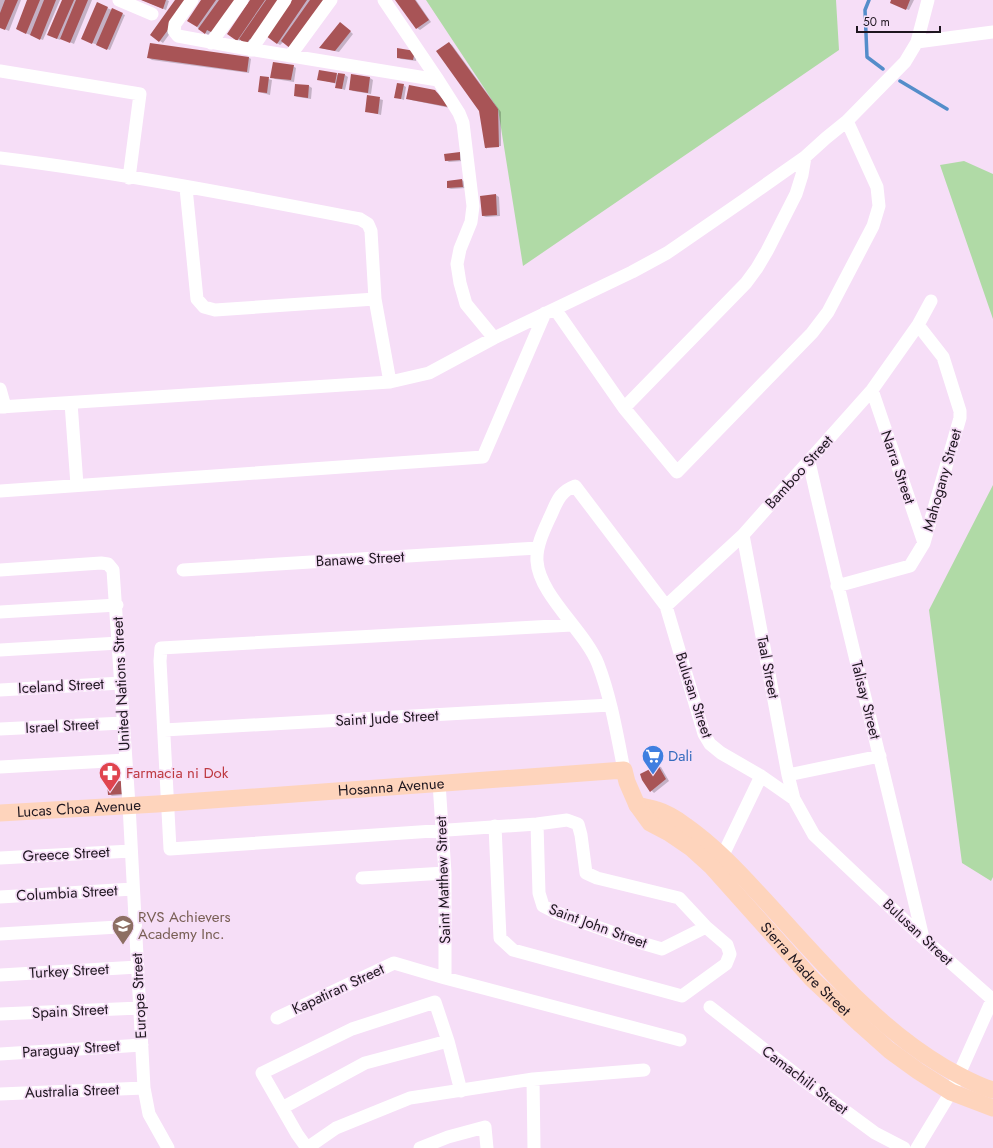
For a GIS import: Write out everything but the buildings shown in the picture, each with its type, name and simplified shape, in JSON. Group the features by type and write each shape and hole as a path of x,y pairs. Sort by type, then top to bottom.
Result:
{"main road":[{"name":"Hosanna Avenue","path":"163,803 624,770"},
{"name":"Sierra Madre Street","path":"624,770 637,805 650,823 669,833 712,867 812,979 861,1025 889,1050 951,1092 993,1108"},
{"name":"Lucas Choa Avenue","path":"0,813 163,803"},
{"name":"Sierra Madre Street","path":"637,805 658,810 678,821 723,855 825,966 875,1014 928,1057 959,1076 993,1090"},
{"path":"768,930 782,918"}],"street":[{"path":"119,0 152,14"},
{"path":"192,0 175,24 174,31 178,36 251,50 438,80"},
{"path":"211,43 242,0"},
{"path":"251,50 285,0"},
{"path":"290,56 331,0"},
{"path":"384,0 438,80 459,113 463,123 473,206 471,222 460,249 457,264 460,283 466,304 494,338"},
{"path":"0,389 3,407 390,382 429,373 494,338 632,272 667,253 744,200 804,156 847,121 905,62 916,42 928,0"},
{"path":"916,42 993,32"},
{"path":"0,71 140,94 129,178"},
{"path":"550,311 624,408 677,472 812,333 832,305 873,226 879,206 877,187 847,121"},
{"path":"624,408 746,283 758,268 796,194 802,175 804,156"},
{"path":"0,158 129,178 360,219 368,224 371,231 374,299 390,382"},
{"path":"186,188 197,299 204,307 215,310 374,299"},
{"name":"Bamboo Street","path":"666,606 743,535 872,390 918,325 931,301"},
{"path":"0,491 483,457 550,311"},
{"name":"Mahogany Street","path":"837,586 910,566 924,543 960,418 960,412 943,357 918,325"},
{"name":"Narra Street","path":"872,390 924,543"},
{"path":"71,403 77,485"},
{"name":"Talisay Street","path":"809,462 837,586 880,756 923,938"},
{"name":"Sierra Madre Street","path":"575,486 567,489 561,496 543,534 538,548 537,560 539,573 572,625 586,643 597,663 610,705 624,770"},
{"name":"Bulusan Street","path":"575,486 666,606 704,734 710,744 721,753 761,776 794,799 814,835 923,938 993,999"},
{"name":"Taal Street","path":"743,535 788,775 794,799"},
{"name":"Banawe Street","path":"183,570 538,548"},
{"name":"United Nations Street","path":"0,570 101,563 108,564 114,570 129,805"},
{"path":"0,612 117,605"},
{"path":"495,826 500,938 513,950 682,996 726,964 730,954 727,945 706,927 679,898 597,878 586,873 582,835 578,824 568,820 537,824 495,826 170,849 163,803 164,730 160,661 161,648 572,625"},
{"path":"0,650 119,643"},
{"name":"Iceland Street","path":"0,690 121,683"},
{"name":"Saint Jude Street","path":"164,730 610,705"},
{"name":"Israel Street","path":"0,729 123,723"},
{"path":"788,775 880,756"},
{"path":"0,767 126,760"},
{"path":"723,855 761,776"},
{"name":"Saint Matthew Street","path":"439,783 445,873 445,978"},
{"name":"Europe Street","path":"129,805 144,1088 149,1114 168,1148"},
{"name":"Saint John Street","path":"537,824 539,893 543,906 638,942 662,949 706,927"},
{"name":"Greece Street","path":"0,858 131,851"},
{"path":"362,878 445,873"},
{"name":"Columbia Street","path":"0,897 133,890"},
{"path":"0,934 135,926"},
{"name":"Kapatiran Street","path":"277,1018 394,963 445,978 680,1040"},
{"name":"Turkey Street","path":"0,975 138,967"},
{"path":"917,1148 951,1092 993,999"},
{"path":"462,1091 435,1002 352,1029 262,1073 297,1134 307,1148 336,1128 410,1098 462,1091 533,1079 644,1070"},
{"name":"Camachili Street","path":"710,1007 802,1079 869,1128 904,1148"},
{"name":"Spain Street","path":"0,1014 140,1008"},
{"path":"282,1108 365,1063 448,1041"},
{"name":"Paraguay Street","path":"0,1054 142,1045"},
{"path":"533,1079 534,1148"},
{"name":"Australia Street","path":"0,1094 144,1088"},
{"path":"420,1148 448,1137 485,1127 487,1148"}],"green space":[{"path":"426,0 836,0 839,50 523,266 498,109"},
{"path":"964,161 993,174 993,319 940,165"},
{"path":"993,485 993,877 991,881 962,863 929,610"}],"waterway":[{"path":"869,0 865,10 867,57 883,69"},
{"path":"900,81 947,109"}],"place":[{"name":"Dali","path":"653,776"},
{"name":"Farmacia ni Dok","path":"110,792"},
{"name":"RVS Achievers Academy Inc.","path":"123,946"}]}
